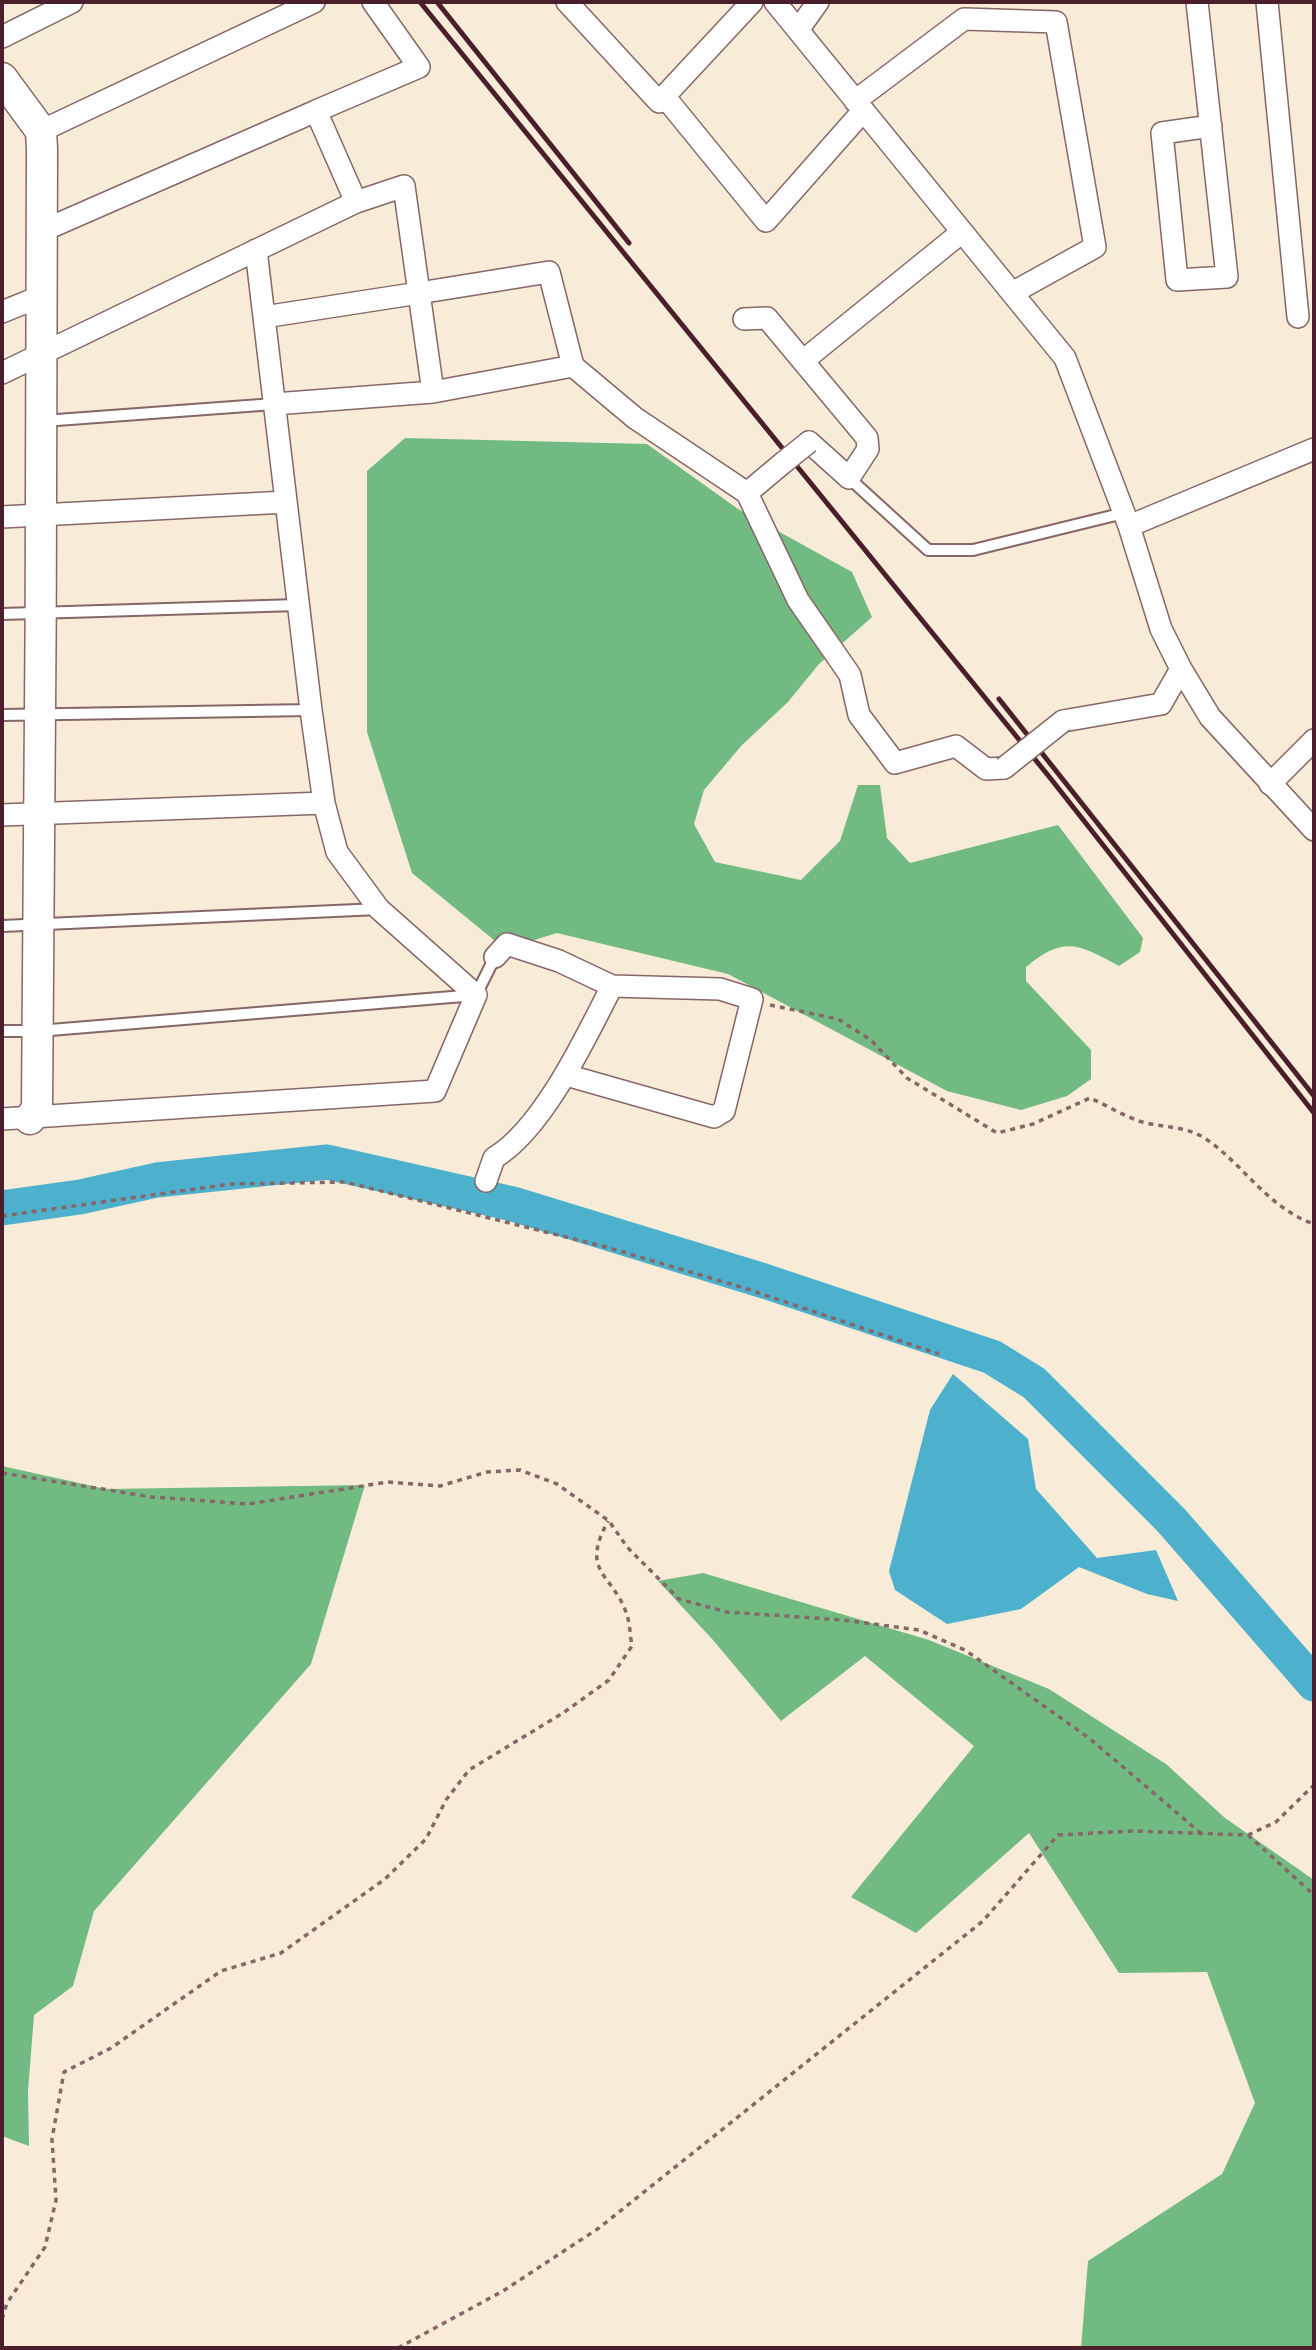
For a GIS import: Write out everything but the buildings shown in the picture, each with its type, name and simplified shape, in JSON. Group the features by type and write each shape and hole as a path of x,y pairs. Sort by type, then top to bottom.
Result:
{"street":[{"path":"2,37 72,2"},
{"path":"41,131 314,2"},
{"path":"42,231 419,68 373,2"},
{"path":"567,2 659,102 752,2"},
{"path":"775,2 1065,358 1127,520 1161,629 1181,669 1210,717 1314,831"},
{"path":"798,30 818,2"},
{"path":"1197,2 1211,126 1227,277 1177,280 1162,133 1211,126"},
{"path":"1267,2 1298,317"},
{"path":"664,96 766,221 859,106 964,19 1056,22 1095,247 1012,293"},
{"path":"2,78 41,131 39,354 42,716 37,1108 16,1119"},
{"path":"316,111 356,202"},
{"path":"2,373 356,202 404,187 433,392"},
{"path":"804,360 962,232"},
{"path":"16,1119 435,1091 476,995 379,909 337,852 324,803 311,710 256,250"},
{"path":"264,317 549,272 573,366 635,418 747,493 798,600 850,675 859,715 895,763 956,746 986,769 1004,768 1063,721 1161,704 1181,669"},
{"path":"2,312 40,297"},
{"path":"744,319 767,318 867,438 868,449 849,478 809,442 747,493"},
{"path":"274,404 433,392 573,366"},
{"path":"1127,520 1314,449"},
{"path":"2,517 286,502"},
{"path":"1270,784 1314,740"},
{"path":"2,815 324,803"},
{"path":"495,957 507,944 559,961 612,986 720,989 752,999 724,1111 714,1116 566,1074"},
{"path":"486,1181 494,1158 511,1148 566,1074 612,986"}],"lane":[{"path":"40,421 274,404"},
{"path":"849,478 928,550 973,550 1127,520"},
{"path":"2,614 298,605"},
{"path":"2,715 311,710"},
{"path":"2,926 379,909"},
{"path":"2,1031 38,1031 476,995 495,957"}],"path":[{"path":"752,999 781,1010 838,1020 871,1040 907,1078 997,1133 1033,1124 1090,1098 1140,1121 1178,1127 1203,1137 1229,1157 1264,1194 1294,1217 1314,1224"},
{"path":"2,1216 231,1184 345,1182 606,1247 744,1288 939,1354"},
{"path":"2,1473 152,1497 248,1504 388,1482 440,1486 487,1472 520,1470 557,1484 609,1521 627,1547 679,1599 727,1612 843,1620 919,1630 965,1650 1089,1738 1203,1835"},
{"path":"2,2319 7,2303 45,2247 56,2200 52,2139 64,2073 111,2049 221,1971 281,1953 385,1879 426,1839 446,1800 469,1770 563,1713 609,1680 632,1646 626,1612 602,1576 596,1544 609,1521"},
{"path":"398,2348 503,2291 599,2228 982,1921 1058,1835 1121,1831 1248,1835 1276,1822 1314,1784"},
{"path":"1248,1835 1314,1895"}],"green space":[{"path":"405,438 647,444 738,509 852,572 872,617 819,664 788,702 742,745 704,790 694,824 715,862 801,880 840,841 858,785 880,785 887,838 910,863 1058,825 1143,938 1140,952 1119,966 1093,952 1072,946 1051,950 1026,967 1026,981 1091,1050 1091,1079 1067,1096 1021,1110 947,1091 728,974 557,933 505,949 412,873 367,732 367,471"},
{"path":"2,1466 106,1489 365,1485 311,1664 94,1911 73,1986 34,2015 28,2091 29,2146 2,2136"},
{"path":"703,1573 929,1640 1049,1689 1166,1764 1225,1818 1314,1880 1314,2348 1081,2348 1088,2261 1222,2174 1255,2103 1207,1972 1119,1973 1029,1833 916,1933 851,1897 974,1746 865,1656 781,1721 713,1640 658,1581"}],"water":[{"path":"953,1374 1028,1439 1036,1489 1097,1558 1156,1550 1178,1601 1147,1594 1079,1567 1021,1609 947,1624 895,1590 889,1571 930,1410"}],"waterway":[{"path":"2,1208 80,1197 157,1180 327,1162 513,1204 764,1281 992,1357 1034,1383 1171,1520 1314,1684"}],"railway":[{"path":"420,2 1051,779 1314,1113"},
{"path":"437,2 629,243"},
{"path":"999,699 1314,1096"}]}
